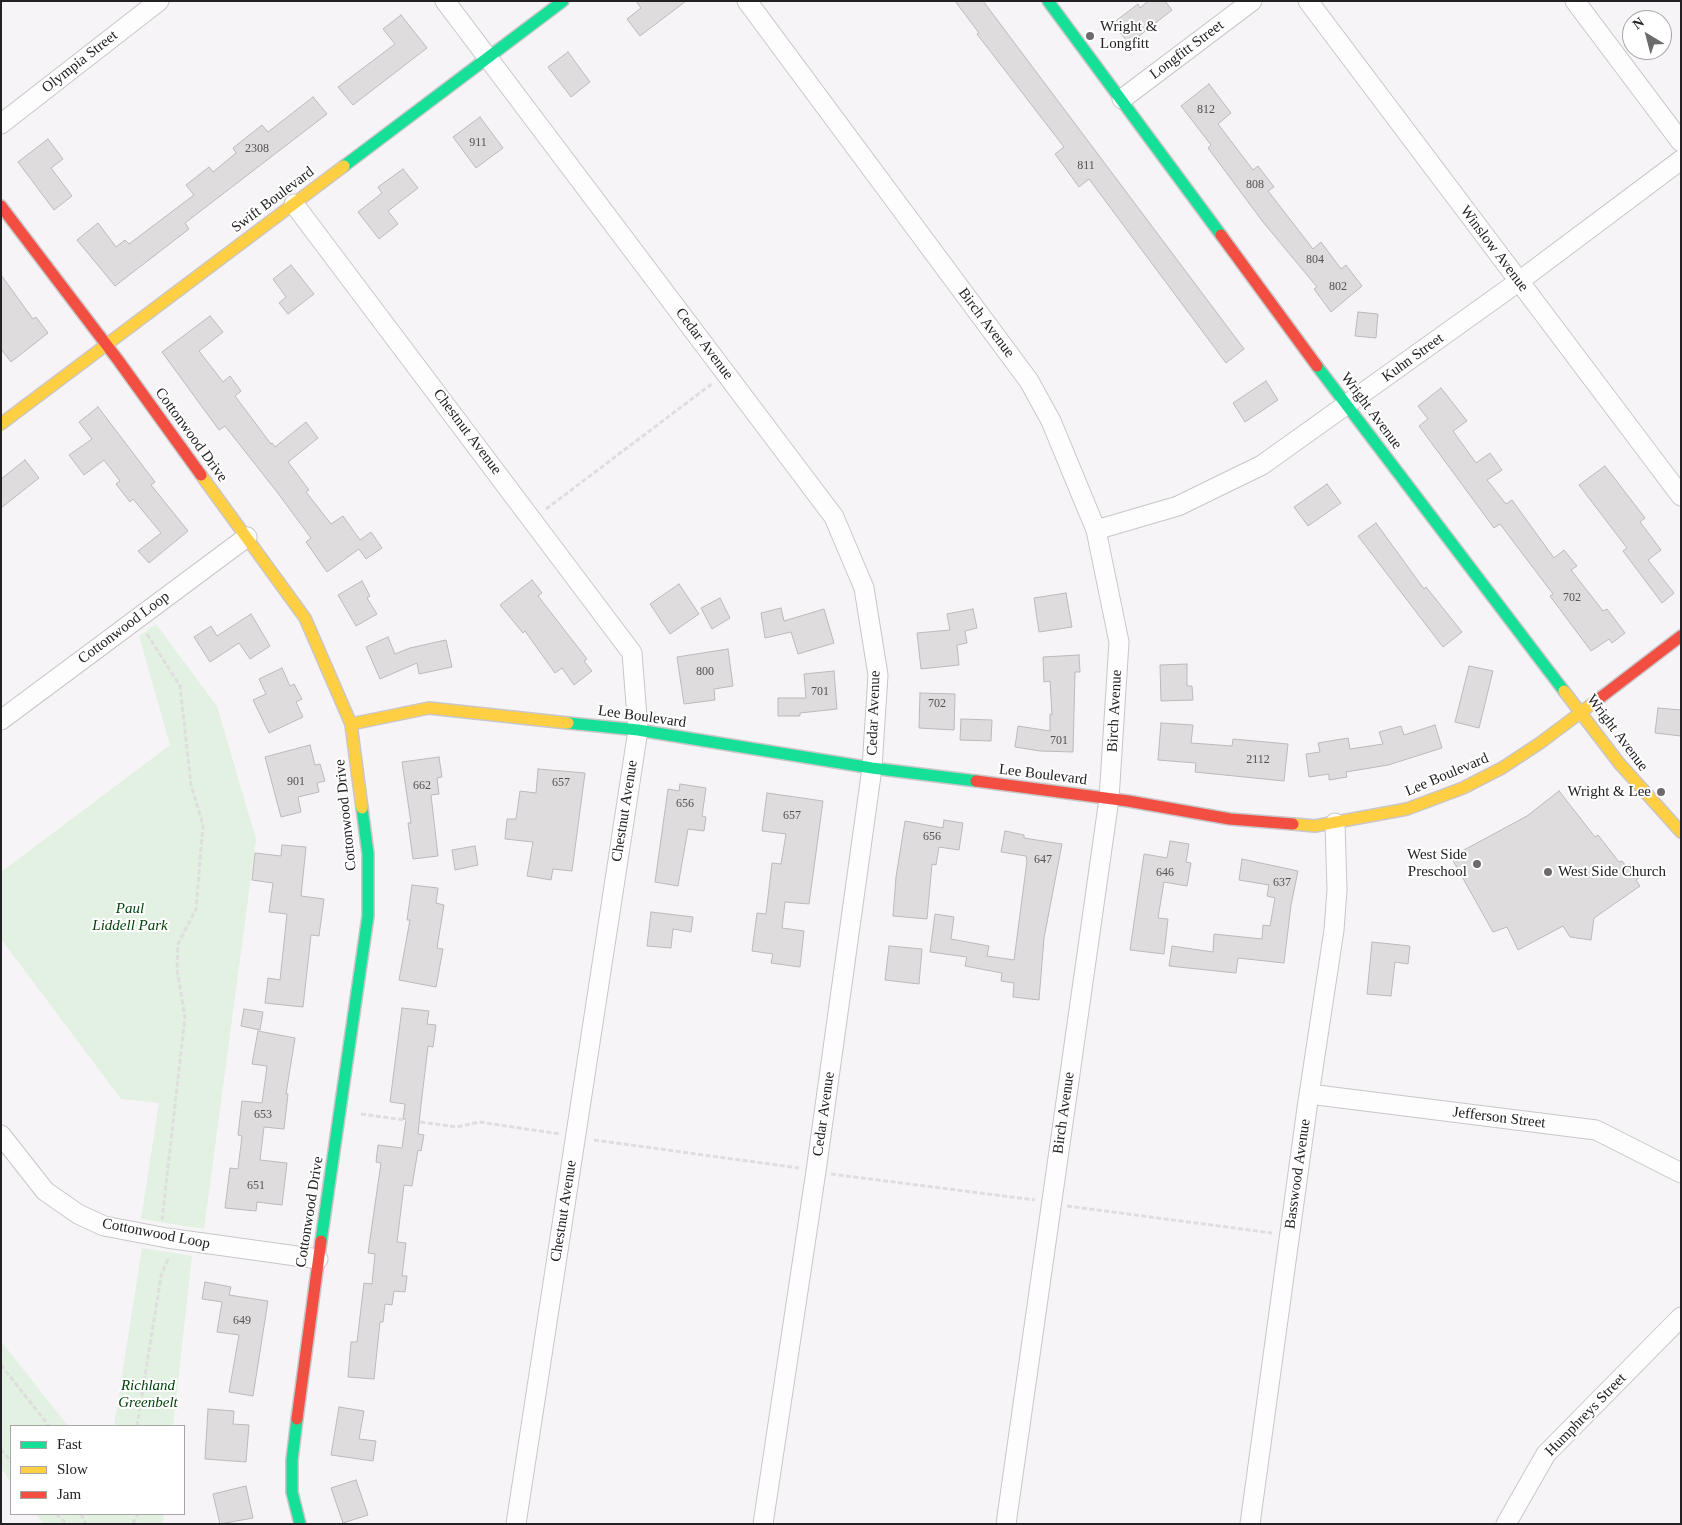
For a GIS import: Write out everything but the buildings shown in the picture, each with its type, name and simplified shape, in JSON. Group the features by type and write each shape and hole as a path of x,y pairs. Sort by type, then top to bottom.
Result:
{"street":[{"name":"Olympia Street","path":"1,124 160,1"},
{"name":"Cedar Avenue","path":"445,1 834,517 864,588 878,675 872,768 816,1171 763,1524"},
{"name":"Swift Boulevard","path":"1,424 563,1"},
{"name":"Birch Avenue","path":"748,1 1029,381 1051,421 1096,530 1119,642 1109,799 1006,1524"},
{"name":"Wright Avenue","path":"1048,1 1347,406 1639,787 1681,832"},
{"name":"Longfitt Street","path":"1122,99 1252,1"},
{"name":"Winslow Avenue","path":"1308,1 1681,496"},
{"path":"1575,1 1681,142"},
{"name":"Kuhn Street","path":"1096,530 1178,506 1262,465 1518,282 1681,160"},
{"name":"Chestnut Avenue","path":"294,204 632,653 638,730 516,1524"},
{"name":"Cottonwood Drive","path":"1,206 106,345 305,618 351,724 368,854 368,916 318,1258 292,1460 292,1492 300,1524"},
{"name":"Cottonwood Loop","path":"1,720 247,537"},
{"name":"Lee Boulevard","path":"351,724 429,708 638,730 872,768 1109,799 1230,819 1315,826 1407,809 1463,788 1502,768 1581,712 1681,636"},
{"name":"Basswood Avenue","path":"1250,1524 1309,1094 1335,922 1338,890 1335,823"},
{"name":"Jefferson Street","path":"1309,1094 1596,1130 1681,1172"},
{"name":"Cottonwood Loop","path":"1,1135 45,1191 78,1214 104,1226 167,1238 318,1258"},
{"name":"Humphreys Street","path":"1506,1524 1546,1454 1681,1317"}],"path":[{"path":"546,509 713,383"},
{"path":"147,634 180,686 191,785 203,825 196,909 178,944 177,970 185,1017 162,1221"},
{"path":"355,1113 457,1128 479,1122 562,1134"},
{"path":"594,1140 800,1168"},
{"path":"828,1174 1035,1200"},
{"path":"1067,1206 1274,1233"},
{"path":"137,1425 161,1276 170,1257"},
{"path":"1,1364 48,1425"},
{"path":"1,1449 10,1461"},
{"path":"57,1515 67,1524"}],"green space":[{"name":"Paul Liddell Park","path":"156,624 217,706 256,839 204,1229 141,1219 159,1103 121,1099 1,939 1,872 170,745 139,636"},
{"name":"Richland Greenbelt","path":"142,1248 192,1256 173,1425 114,1425"},
{"path":"1,1341 67,1425 10,1425 10,1481 1,1468"},
{"path":"37,1515 164,1515 163,1524 43,1524"}],"traffic: fast":[{"path":"344,166 563,1"},
{"path":"1048,1 1221,235"},
{"path":"1317,366 1564,691"},
{"path":"568,723 638,730 872,768 976,781"},
{"path":"321,1241 368,916 368,854 362,808"},
{"path":"297,1419 292,1460 292,1492 300,1524"}],"traffic: slow":[{"path":"1,424 344,166"},
{"path":"201,475 305,618 351,724 362,808"},
{"path":"1564,691 1619,763 1681,832"},
{"path":"1293,824 1315,826 1407,809 1463,788 1502,768 1540,743 1596,701"},
{"path":"351,724 429,708 568,723"}],"traffic: jam":[{"path":"1,206 118,360 201,475"},
{"path":"1221,235 1317,366"},
{"path":"1596,701 1681,636"},
{"path":"976,781 1128,801 1230,819 1293,824"},
{"path":"297,1419 321,1241"}],"place":[{"name":"Wright & Longfitt","path":"1090,36"},
{"name":"Wright & Lee","path":"1661,792"},
{"name":"West Side Preschool","path":"1477,864"},
{"name":"West Side Church","path":"1548,872"}]}
